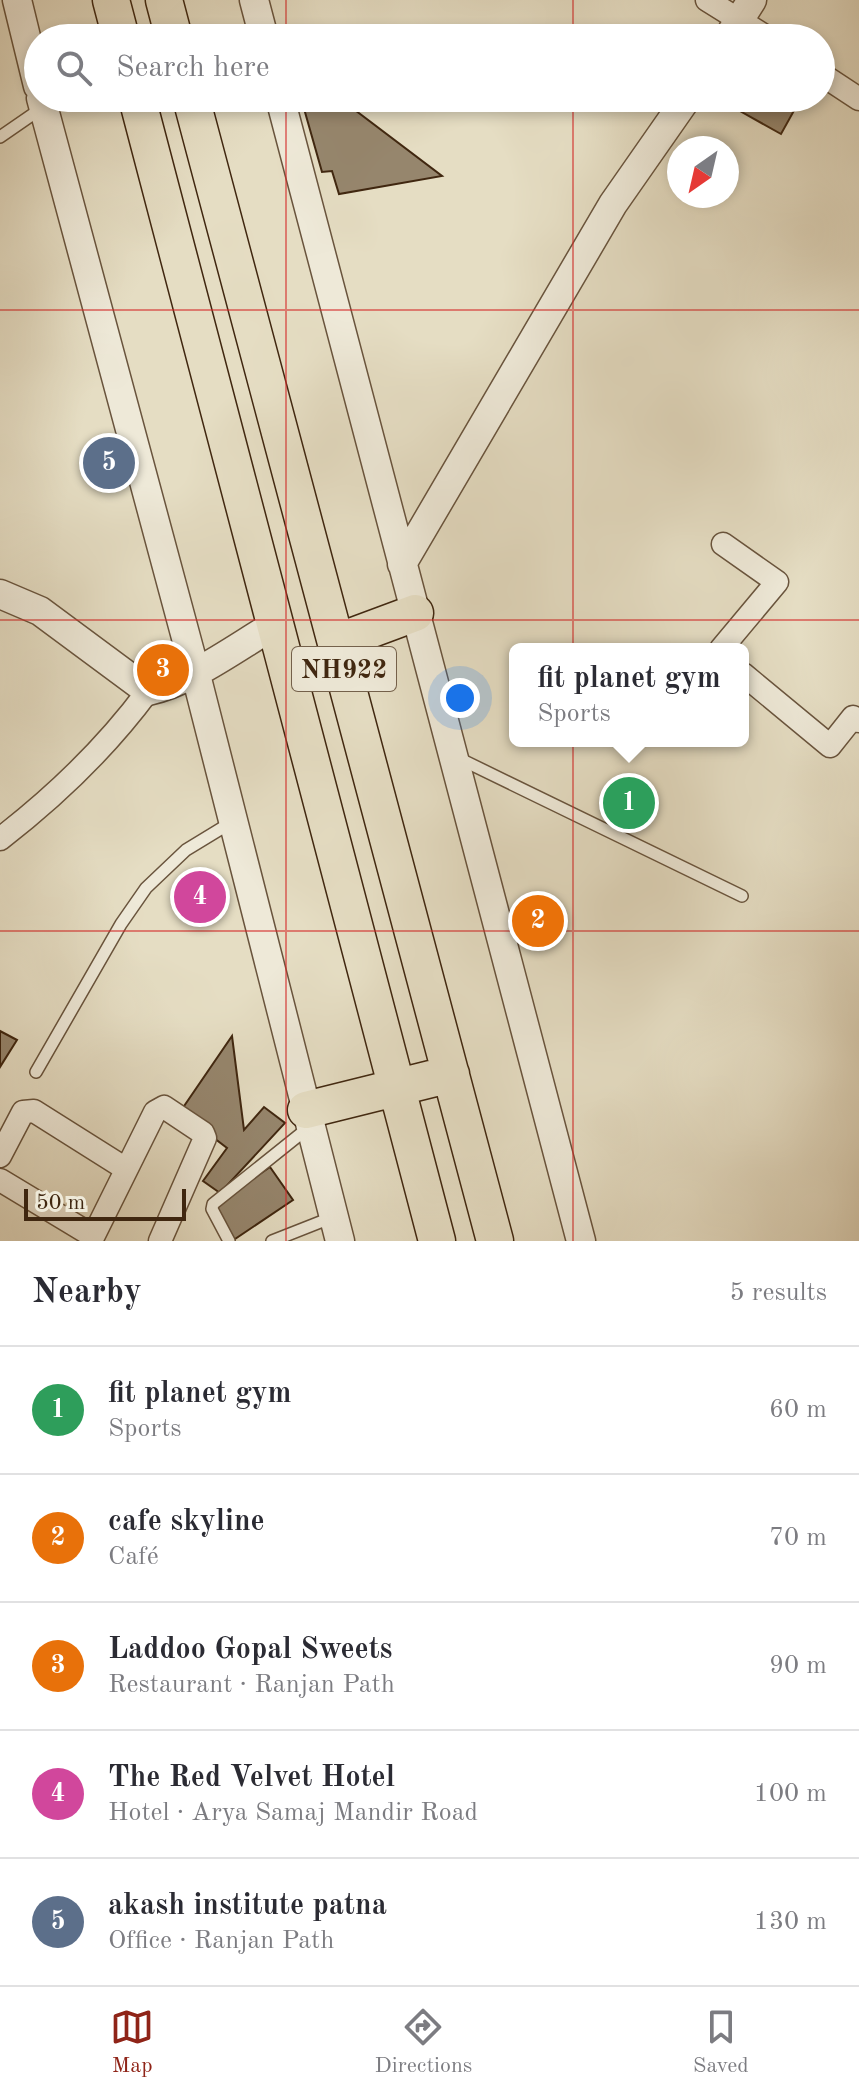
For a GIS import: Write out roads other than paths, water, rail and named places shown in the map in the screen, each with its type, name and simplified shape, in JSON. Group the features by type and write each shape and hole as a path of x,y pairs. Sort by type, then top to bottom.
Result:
{"highway":[{"path":"111,0 117,24"},
{"path":"164,0 170,24"},
{"name":"NH922","path":"141,112 396,1086 431,1240"},
{"name":"NH922","path":"195,112 495,1241"},
{"path":"337,642 415,613"},
{"path":"308,1118 396,1086 451,1074"}],"street":[{"path":"17,0 24,28"},
{"path":"254,0 260,24"},
{"path":"707,0 740,19"},
{"path":"835,83 859,99"},
{"path":"45,112 195,671 336,1229"},
{"path":"284,112 581,1241"},
{"path":"402,564 613,204 677,112"},
{"path":"723,544 777,582 726,643"},
{"path":"0,594 40,611 148,691"},
{"path":"0,839 43,806 82,770 117,732 148,691 162,688 195,671 276,624"},
{"path":"749,679 830,746 853,717 859,721"},
{"path":"0,1180 92,1238 159,1108 164,1107 203,1133 205,1138 160,1241"},
{"path":"0,1156 23,1112 34,1111 126,1169"}],"lane":[{"path":"0,137 26,112"},
{"path":"452,755 742,896"},
{"path":"36,1072 121,924 146,888 186,850 233,821"},
{"path":"229,1241 212,1209 213,1204 308,1118"},
{"path":"272,1241 336,1229"}],"place":[{"name":"akash institute patna","path":"109,463"},
{"name":"Laddoo Gopal Sweets","path":"163,670"},
{"name":"fit planet gym","path":"629,803"},
{"name":"The Red Velvet Hotel","path":"200,897"},
{"name":"cafe skyline","path":"538,921"}]}
